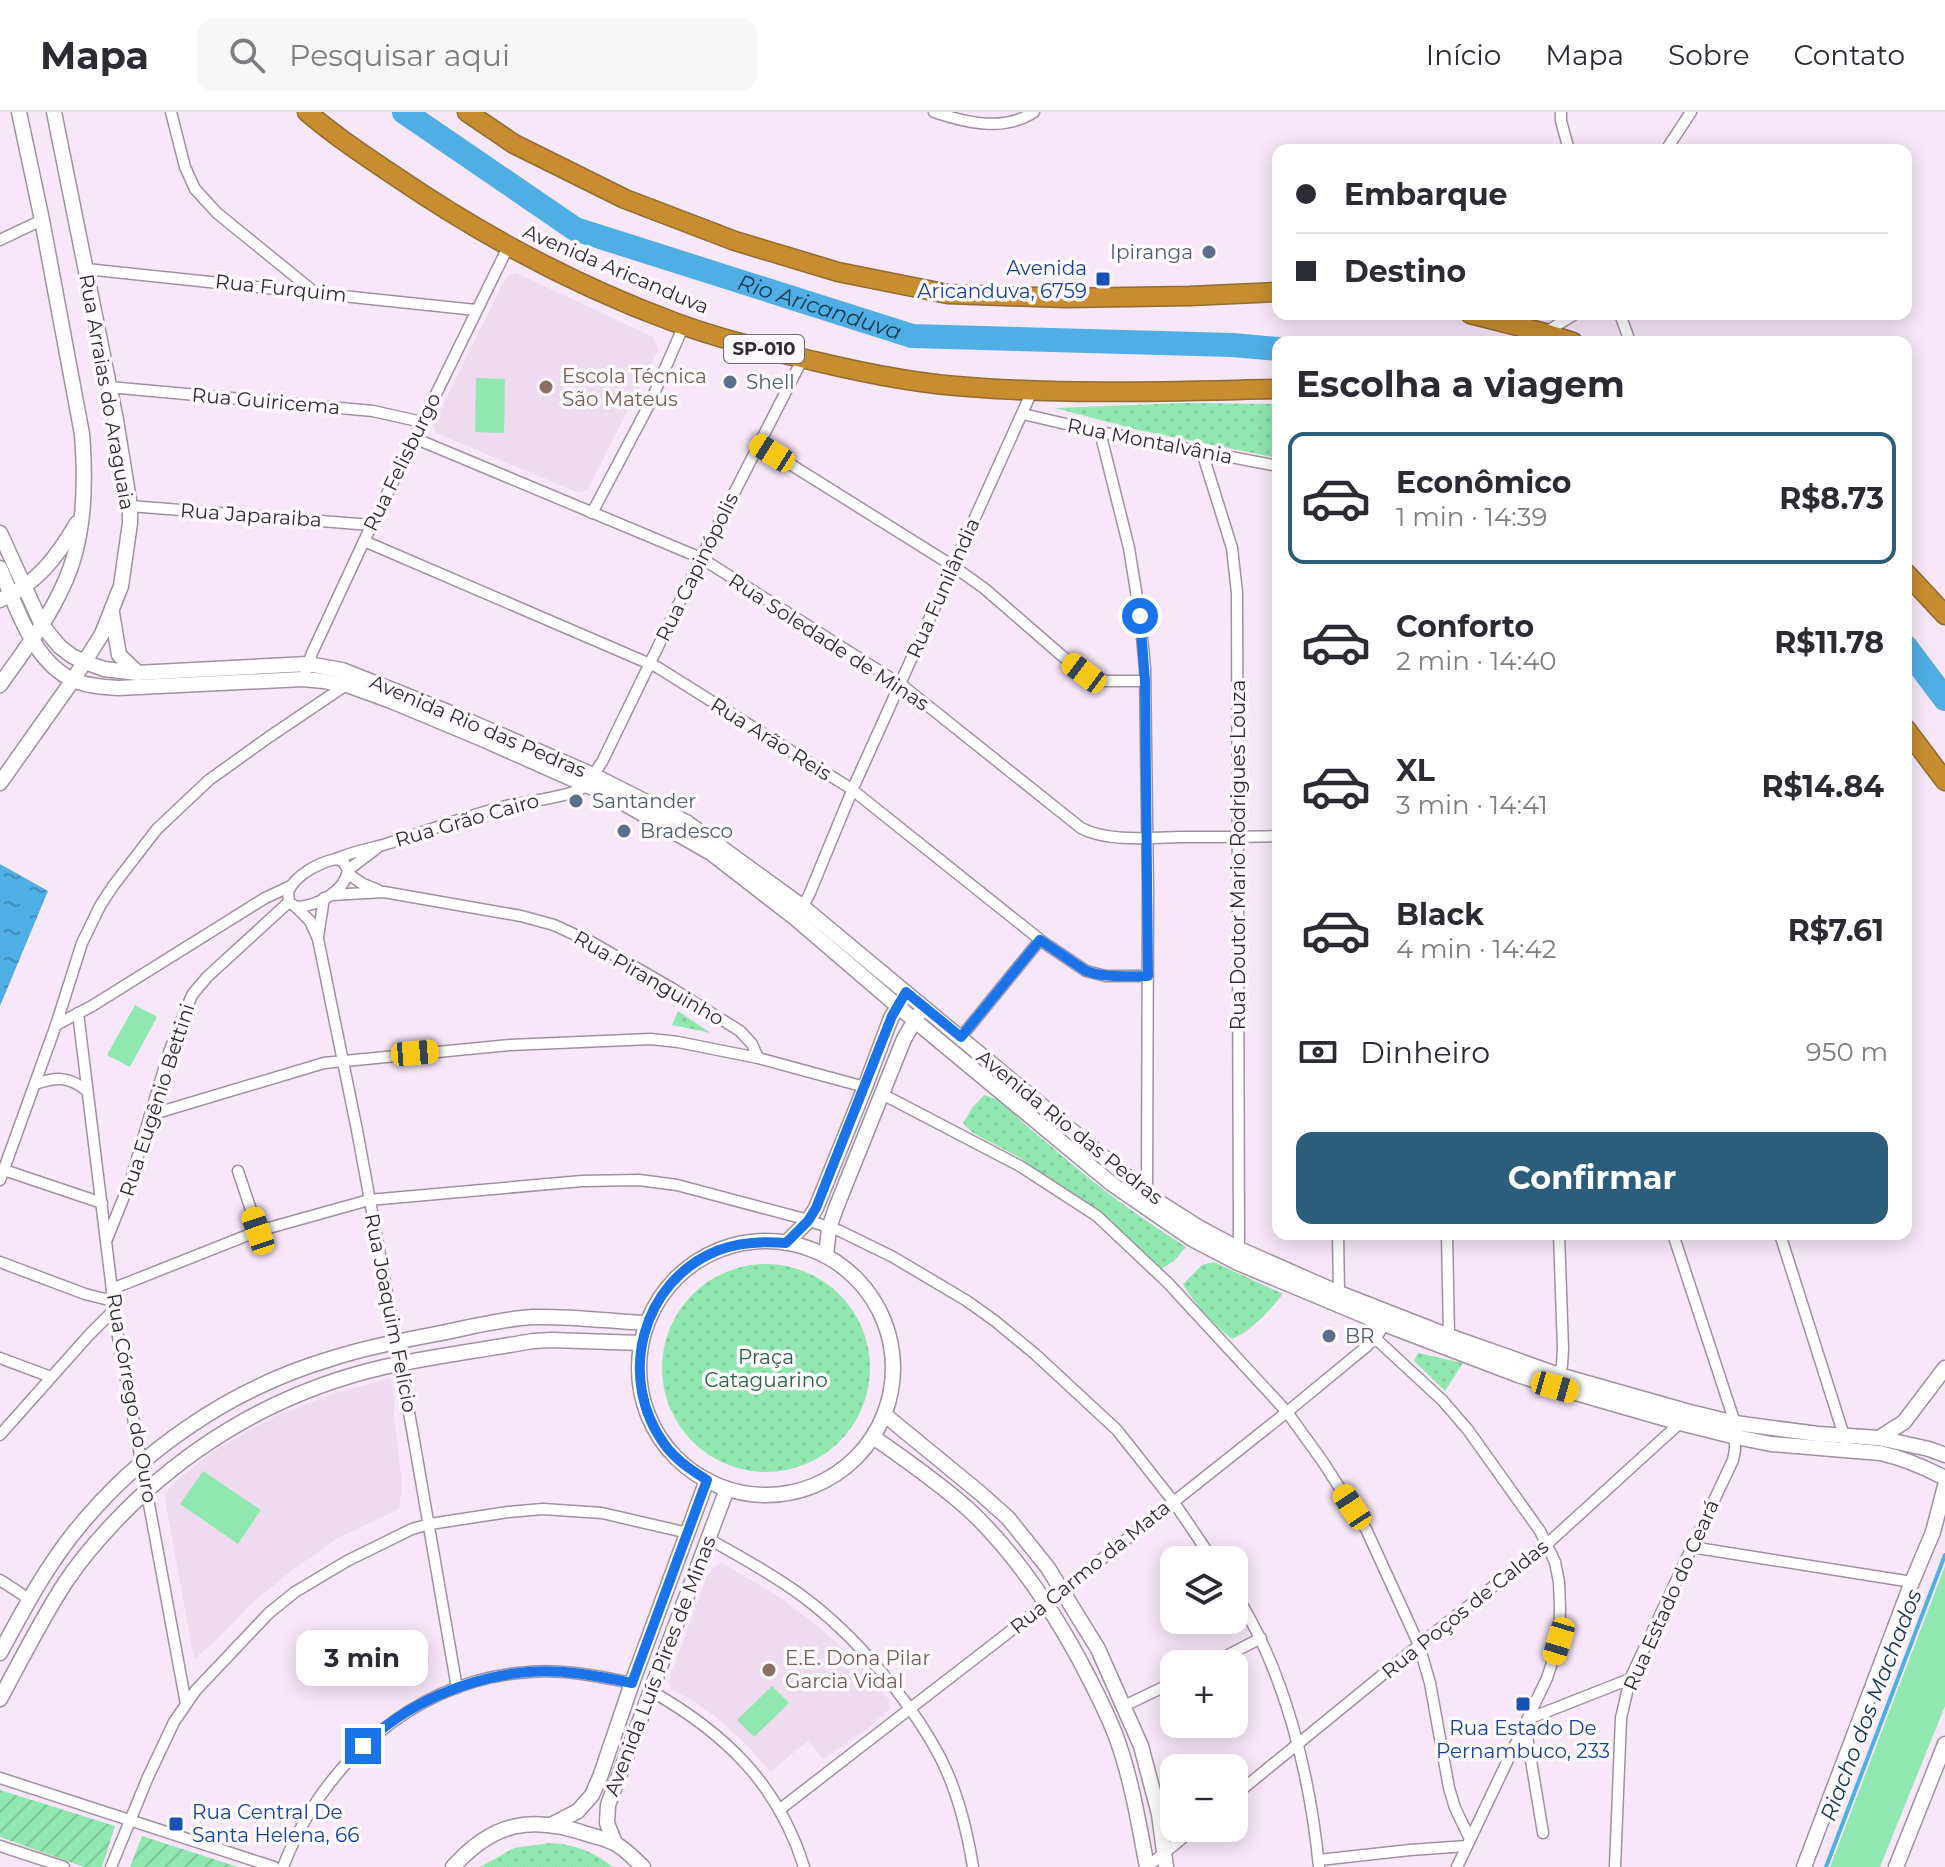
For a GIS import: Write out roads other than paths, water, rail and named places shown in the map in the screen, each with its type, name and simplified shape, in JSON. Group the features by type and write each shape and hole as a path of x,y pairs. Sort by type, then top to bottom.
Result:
{"highway":[{"name":"Avenida Aricanduva","path":"307,112 329,131 436,205 508,247 597,290 684,325 752,347 865,373 968,387 1272,389"},
{"path":"467,112 514,144 625,199 735,241 838,272 948,294 1065,298 1272,292"},
{"path":"1494,320 1554,336"},
{"path":"1912,579 1945,615"},
{"path":"1912,737 1945,781"}],"main road":[{"name":"Rua Arraias do Araguaia","path":"0,685 42,625 72,565 81,516 84,463 82,434 19,112"},
{"name":"Rua Arraias do Araguaia","path":"0,783 102,634 121,586 130,523 116,420 54,112"},
{"path":"12,594 58,555 81,516"},
{"name":"Avenida Rio das Pedras","path":"0,533 12,594 59,646 85,662 104,669 137,673 306,672"},
{"name":"Avenida Rio das Pedras","path":"0,568 31,639 62,673 73,680 91,686 118,688 342,670 352,680 448,712 589,780 686,822 961,1037 1147,1201"},
{"path":"112,611 119,655 137,673"},
{"name":"Avenida Rio das Pedras","path":"799,913 914,1020 1112,1184 1198,1227 1238,1256 1386,1319 1557,1381 1736,1430 1803,1432 1846,1442 1897,1457 1945,1478"},
{"path":"786,1243 816,1208 879,1048 906,992"},
{"path":"826,1256 829,1228 882,1094 914,1020 924,1007"},
{"path":"768,1241 786,1243 826,1256 862,1284 886,1324 894,1370 885,1415 859,1455 841,1471 820,1483 798,1491 763,1495 727,1489 707,1480 684,1465 665,1446 651,1423 642,1397 638,1370 641,1343 654,1307 669,1286 688,1268 702,1258 734,1245 768,1241"},
{"path":"0,1653 42,1577 75,1532 121,1482 198,1420 238,1397 329,1359 396,1342 530,1317 647,1323"},
{"path":"0,1699 66,1582 104,1535 172,1468 208,1441 273,1404 347,1377 400,1364 533,1341 641,1343"},
{"path":"1879,1438 1904,1422 1945,1368"},
{"path":"885,1415 1008,1518 1048,1568 1098,1649 1141,1746 1159,1814 1165,1860"},
{"path":"873,1437 966,1507 989,1530 1046,1602 1104,1707 1119,1744 1147,1867"},
{"name":"Avenida Rio das Pedras","path":"1846,1442 1879,1438 1945,1455"},
{"name":"Avenida Luís Pires de Minas","path":"553,1824 578,1811 592,1795 707,1480"},
{"path":"1804,1867 1933,1532 1945,1486"},
{"name":"Avenida Luís Pires de Minas","path":"615,1843 607,1823 608,1805 727,1489"},
{"path":"1898,1866 1945,1744"},
{"path":"453,1867 467,1851 487,1837 527,1824 553,1824 615,1843 643,1867"}],"street":[{"path":"171,112 185,167 195,189 217,213 315,292"},
{"path":"934,112 977,124 995,125 1023,119 1034,112"},
{"path":"1561,112 1567,144"},
{"path":"1670,144 1691,112"},
{"path":"1,237 42,220"},
{"name":"Rua Felisburgo","path":"306,672 371,525 508,247"},
{"name":"Rua Furquim","path":"86,269 476,310"},
{"path":"1545,333 1566,320"},
{"path":"592,513 650,403 684,325"},
{"name":"Rua Capinópolis","path":"589,780 602,762 803,358"},
{"name":"Rua Guiricema","path":"109,387 373,411 422,422"},
{"name":"Rua Funilândia","path":"799,913 1033,389"},
{"name":"Rua Montalvânia","path":"1023,414 1272,465"},
{"path":"1100,432 1129,548 1140,616 1145,681 1147,1201"},
{"name":"Rua Soledade de Minas","path":"414,438 701,558 900,684 1081,828 1097,835 1147,838 1272,836"},
{"path":"758,444 953,566 985,589 1084,673 1104,681 1145,681"},
{"name":"Rua Doutor Mario Rodrigues Louza","path":"1202,452 1232,548 1236,571 1238,1256"},
{"name":"Rua Japaraiba","path":"130,506 371,525"},
{"name":"Rua Arão Reis","path":"364,541 650,664 853,790 1040,940 1086,971 1106,976 1148,976"},
{"path":"102,1203 2,1175 82,943 113,886 157,829 209,780 352,680"},
{"name":"Rua Grão Cairo","path":"291,886 297,878 312,869 350,853 462,818 582,789 589,780"},
{"name":"Rua Grão Cairo","path":"328,897 344,884 348,872 382,845"},
{"name":"Rua Piranguinho","path":"336,859 343,861 348,872 363,884 384,892 521,916 560,927 673,989 740,1031 752,1044 758,1058"},
{"path":"56,1025 265,898 291,886"},
{"path":"291,886 287,897 293,905"},
{"name":"Rua Piranguinho","path":"293,905 312,905 328,897 384,892"},
{"name":"Rua Joaquim Felício","path":"318,939 328,897"},
{"name":"Rua Joaquim Felício","path":"293,905 310,921 318,939 430,1524 457,1688"},
{"name":"Rua Eugênio Bettini","path":"107,1240 126,1194 169,1052 192,995 207,977 293,905"},
{"path":"961,1037 1040,940"},
{"name":"Rua Córrego do Ouro","path":"78,1013 117,1331 186,1704"},
{"path":"150,1115 324,1063 510,1045 651,1039 758,1058 865,1087"},
{"path":"35,1084 63,1079 76,1082 86,1090"},
{"path":"882,1094 1020,1166 1097,1216 1168,1283 1287,1412 1366,1529 1419,1645 1430,1683 1449,1788 1468,1842"},
{"path":"238,1171 258,1231"},
{"path":"112,1289 258,1231 369,1200 582,1181 639,1180 677,1185 829,1228 893,1257 967,1301 1035,1354 1117,1430 1173,1501 1204,1546"},
{"path":"1337,1298 1338,1240"},
{"path":"1447,1240 1447,1342"},
{"path":"1557,1381 1563,1349 1559,1240"},
{"path":"1675,1240 1736,1430"},
{"path":"1782,1240 1846,1442"},
{"path":"0,1262 114,1305 0,1435"},
{"name":"Rua Carmo da Mata","path":"779,1810 1287,1412 1375,1338 1386,1319"},
{"path":"1375,1338 1443,1401 1468,1430 1540,1531 1555,1562 1559,1582 1559,1641 1547,1678 1457,1867"},
{"path":"0,1358 51,1377"},
{"name":"Rua Poços de Caldas","path":"1248,1785 1547,1544 1683,1417"},
{"name":"Rua Estado do Ceará","path":"1615,1867 1621,1718 1630,1679 1733,1460 1736,1430"},
{"path":"111,1867 174,1722 196,1690 269,1613 295,1592 347,1561 412,1529 430,1524 543,1509 602,1513 688,1533"},
{"path":"709,1539 792,1589 833,1621 861,1649 909,1709 941,1759 956,1798 973,1867"},
{"path":"1691,1547 1912,1582"},
{"path":"0,1580 29,1599"},
{"path":"1248,1613 1270,1658 1298,1744 1305,1770 1319,1864 1468,1842"},
{"path":"1238,1650 1261,1638"},
{"path":"283,1867 324,1791 372,1737 407,1712 457,1688 529,1672 568,1672 632,1683"},
{"path":"1526,1722 1630,1679"},
{"path":"1124,1706 1160,1689"},
{"path":"651,1691 715,1733 746,1762 779,1810 804,1867"},
{"path":"1526,1722 1543,1833"},
{"path":"0,1778 274,1867"},
{"path":"1147,1867 1165,1860 1182,1842"},
{"path":"0,1846 64,1867"}],"water":[{"path":"0,864 48,891 0,1006"}],"waterway":[{"name":"Rio Aricanduva","path":"404,112 575,229 912,336 1272,348"},
{"name":"Rio Aricanduva","path":"1912,655 1945,699"},
{"name":"Riacho dos Machados","path":"1826,1867 1945,1555"}],"place":[{"name":"Ipiranga","path":"1209,252"},
{"name":"Avenida Aricanduva, 6759","path":"1103,279"},
{"name":"Shell","path":"730,382"},
{"name":"Escola Técnica São Mateus","path":"546,387"},
{"name":"Santander","path":"576,801"},
{"name":"Bradesco","path":"624,831"},
{"name":"BR","path":"1329,1336"},
{"name":"E.E. Dona Pilar Garcia Vidal","path":"769,1670"},
{"name":"Rua Estado De Pernambuco, 233","path":"1523,1704"},
{"name":"Rua Central De Santa Helena, 66","path":"176,1824"}],"park label":[{"name":"Praça Cataguarino","path":"766,1368"}]}
